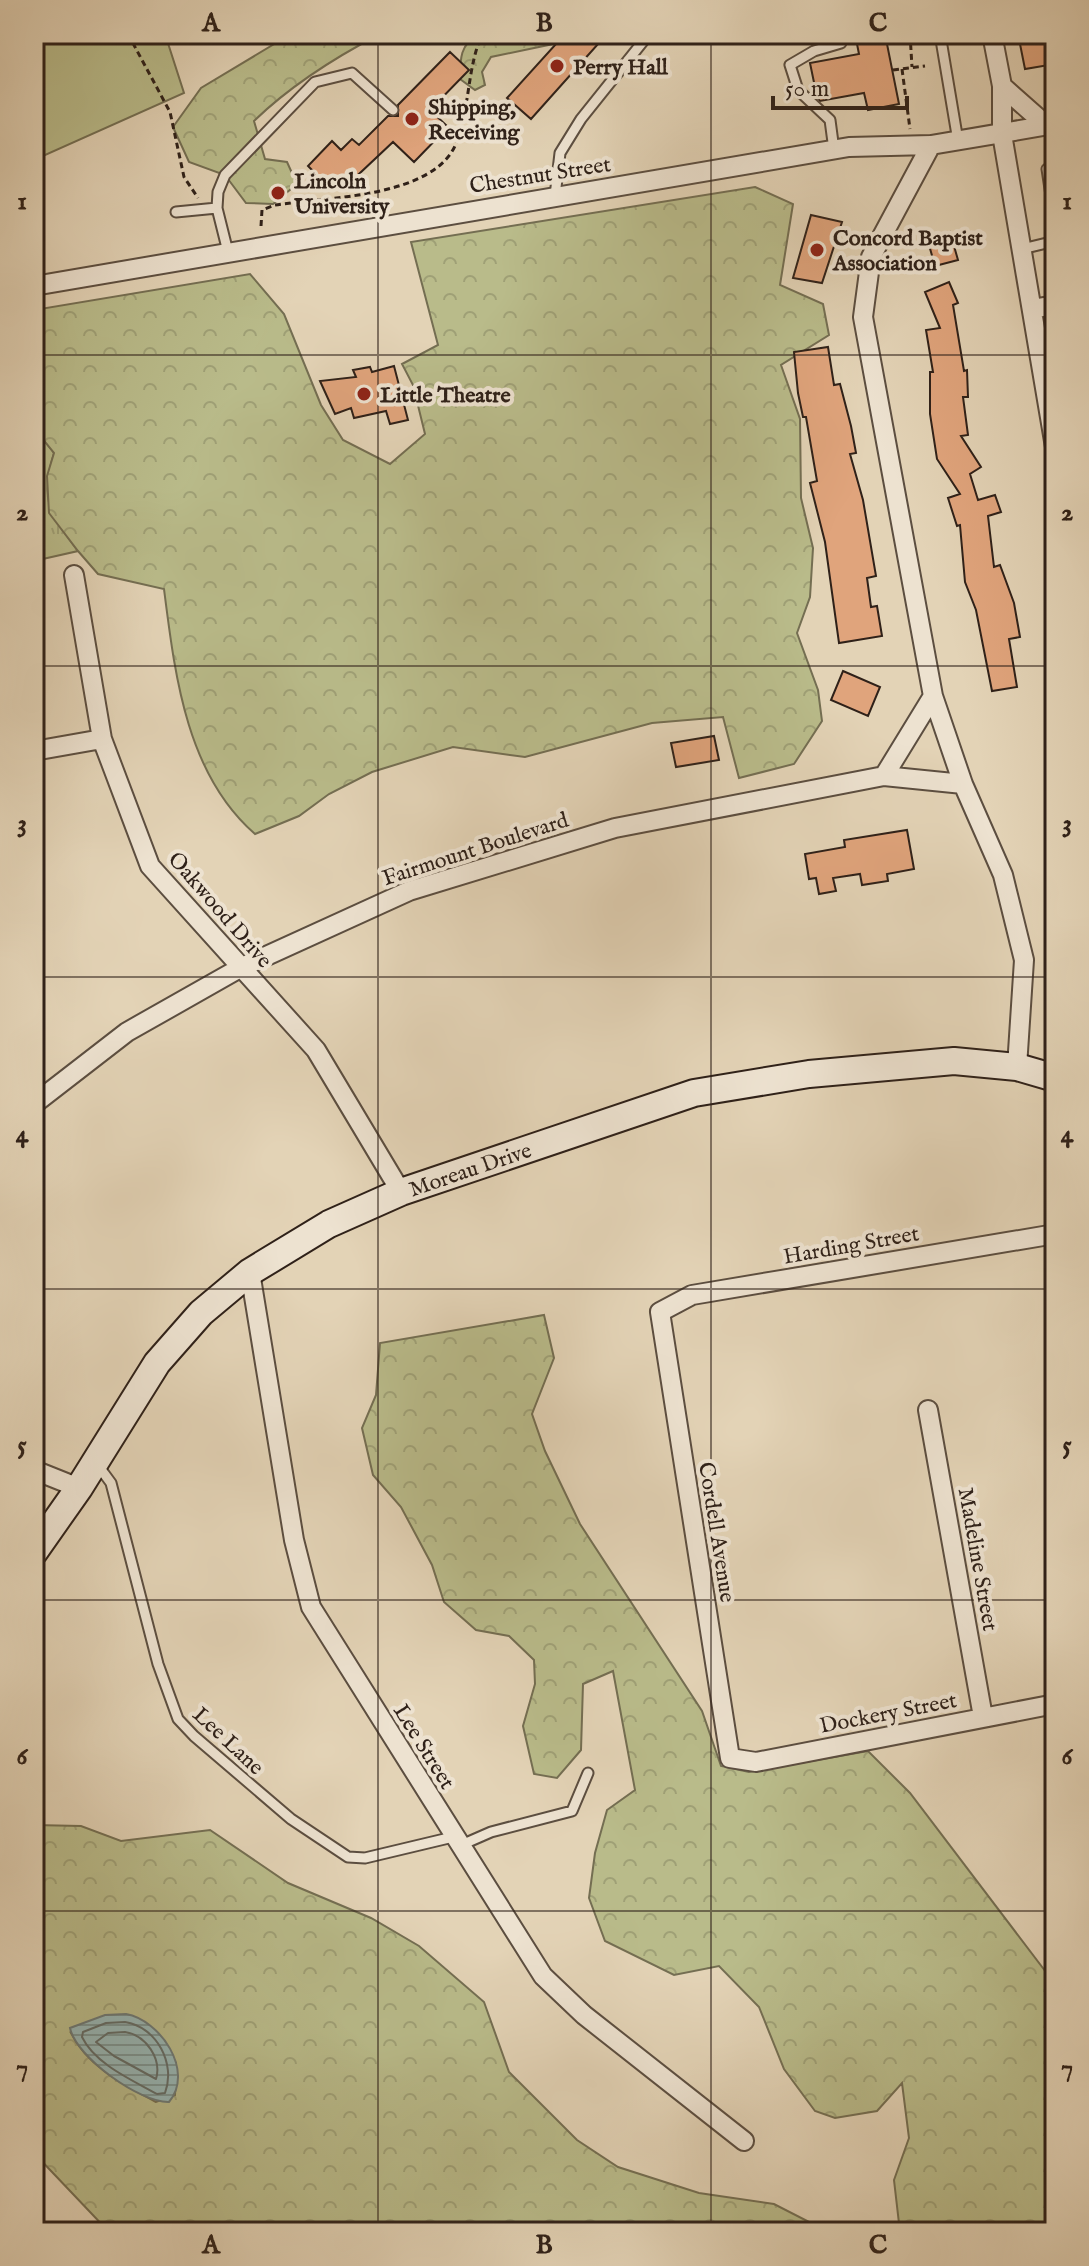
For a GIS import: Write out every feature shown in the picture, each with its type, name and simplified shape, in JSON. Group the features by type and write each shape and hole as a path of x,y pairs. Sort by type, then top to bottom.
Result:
{"main road":[{"name":"Moreau Drive","path":"34,1552 79,1488 157,1363 201,1313 250,1272 329,1224 401,1192 694,1093 809,1074 954,1061 1017,1067 1055,1078"}],"street":[{"path":"992,34 1002,86 1002,134 1055,447"},
{"path":"1002,86 1050,125"},
{"name":"Chestnut Street","path":"34,286 834,150 922,146 1050,125"},
{"path":"922,146 871,257 863,317 933,696 963,784 1003,875 1024,960 1017,1067"},
{"path":"1032,309 1055,305"},
{"name":"Oakwood Drive","path":"74,575 102,739 150,866 316,1050 401,1192"},
{"path":"884,776 933,696"},
{"path":"34,751 102,739"},
{"name":"Fairmount Boulevard","path":"34,1104 127,1032 240,968 409,891 615,828 884,776 963,784"},
{"name":"Harding Street","path":"660,1312 692,1295 1055,1234"},
{"name":"Lee Street","path":"250,1272 294,1540 311,1607 543,1976 584,2015 744,2141"},
{"name":"Cordell Avenue","path":"660,1312 730,1758"},
{"name":"Madeline Street","path":"928,1410 983,1717"},
{"path":"34,1470 79,1488"},
{"name":"Dockery Street","path":"730,1758 756,1762 1055,1704"}],"lane":[{"path":"555,196 560,153 581,119 649,34"},
{"path":"940,34 958,141"},
{"path":"834,150 830,120 798,90 790,65 814,51 841,43"},
{"path":"228,252 217,208 218,192 225,175 315,82 352,73 393,110"},
{"path":"1055,167 1047,169 1055,222"},
{"path":"176,212 217,208"},
{"path":"1022,249 1055,241"},
{"name":"Lee Lane","path":"95,1461 111,1483 158,1664 178,1719 291,1819 348,1857 365,1858 456,1842 572,1811 588,1773"}],"path":[{"path":"128,34 170,112 184,177 205,209"},
{"path":"261,226 262,210 275,205 408,185 434,173 448,159 457,142 470,68 482,34"},
{"path":"910,34 912,67"},
{"path":"893,70 925,66"},
{"path":"902,69 922,146"}],"green space":[{"path":"34,34 165,34 184,93 34,160"},
{"path":"291,34 380,34 314,73 254,121 265,159 287,162 297,184 273,204 246,203 225,175 189,162 173,127 201,88"},
{"path":"479,34 559,34 553,44 491,57 482,72 485,85 475,90 460,79 460,65 468,42"},
{"path":"755,187 793,204 780,285 823,304 829,335 781,365 800,419 801,498 813,548 810,597 797,633 818,690 822,721 794,764 739,778 723,717 652,723 525,757 453,747 372,772 329,794 299,816 255,834 232,810 213,782 199,753 179,688 164,589 98,574 49,513 47,476 54,453 34,428 34,310 250,274 284,314 321,405 343,440 390,464 425,434 413,385 402,364 438,345 411,242"},
{"path":"34,428 54,453 47,483 50,506 78,551 34,561"},
{"path":"544,1315 554,1358 532,1414 545,1451 580,1524 702,1711 721,1766 749,1772 868,1751 910,1793 1055,1984 1055,2232 900,2232 894,2180 909,2138 902,2083 877,2111 835,2118 815,2111 784,2069 759,2007 719,1966 674,1975 605,1941 589,1898 595,1853 607,1810 635,1790 613,1671 583,1684 581,1750 557,1778 534,1774 523,1726 535,1684 534,1660 509,1636 476,1630 444,1602 432,1565 401,1507 373,1475 362,1428 376,1395 380,1343"},
{"path":"34,1825 81,1826 121,1841 210,1830 288,1883 371,1918 419,1946 484,2002 509,2072 577,2140 618,2167 699,2193 774,2204 817,2226 819,2232 109,2232 34,2153","holes":["71,2033 176,2063 175,2095 156,2102 97,2065"]}],"water":[{"path":"126,2014 151,2026 170,2049 178,2076 176,2090 169,2102 142,2095 111,2076 84,2052 70,2028 105,2015"}],"building":[{"name":"Perry Hall","path":"565,34 607,34 531,119 507,98"},
{"path":"855,34 885,34 899,104 868,110 864,93 820,101 817,97 810,63 859,54"},
{"path":"1018,34 1055,34 1055,64 1025,69"},
{"name":"Shipping, Receiving","path":"450,52 469,70 430,110 448,127 414,162 393,142 343,189 332,178 324,182 308,166 332,141 341,150 352,139 359,145 388,116 398,116 398,105"},
{"name":"Concord Baptist Association","path":"811,215 842,222 822,283 793,278"},
{"path":"950,232 958,260 935,266 927,238"},
{"path":"949,282 958,303 953,305 964,371 967,370 968,397 963,397 968,435 961,436 981,467 970,474 978,500 995,495 1001,512 988,516 994,567 1000,565 1014,603 1020,637 1009,639 1017,687 992,691 976,610 965,582 960,525 957,526 948,498 960,494 937,459 930,414 930,372 933,372 926,330 940,328 925,292"},
{"path":"828,347 834,385 840,384 851,426 856,453 850,454 863,500 876,576 867,578 871,607 877,606 882,636 839,643 825,542 810,483 817,481 806,417 803,417 798,393 794,352"},
{"name":"Little Theatre","path":"394,366 408,420 390,424 386,411 354,418 351,408 335,414 320,381 356,377 353,370 370,367 372,372"},
{"path":"843,671 880,687 868,716 831,700"},
{"path":"714,736 719,760 676,767 671,743"},
{"path":"907,830 914,869 887,874 888,881 862,885 860,874 833,878 836,891 819,894 816,878 809,879 805,854 845,847 844,840"}],"place":[{"name":"Perry Hall","path":"557,66"},
{"name":"Shipping, Receiving","path":"412,119"},
{"name":"Lincoln University","path":"278,193"},
{"name":"Concord Baptist Association","path":"817,250"},
{"name":"Little Theatre","path":"364,394"}]}
